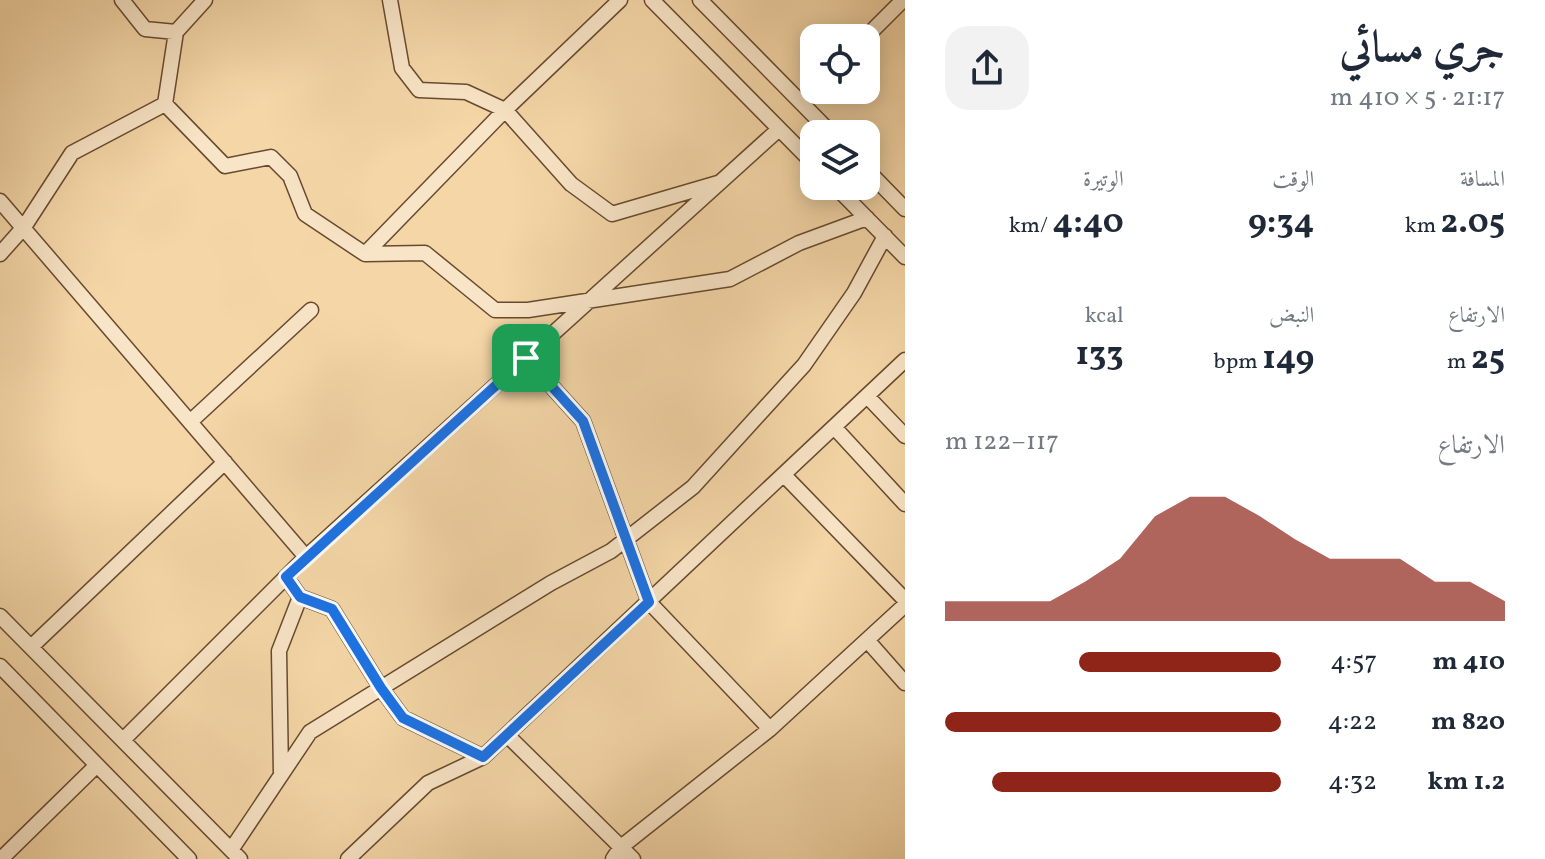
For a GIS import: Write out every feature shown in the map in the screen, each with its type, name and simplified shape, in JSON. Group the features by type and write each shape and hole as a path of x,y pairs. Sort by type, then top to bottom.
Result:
{"street":[{"path":"122,0 145,29 176,32"},
{"path":"165,104 176,32 205,0"},
{"path":"390,0 402,68 419,90 466,92 505,110 571,184 612,214 722,181"},
{"path":"365,254 505,110 620,0"},
{"path":"652,0 800,150"},
{"path":"700,0 800,101"},
{"path":"879,24 903,0"},
{"path":"2,249 24,227 72,153 165,104"},
{"path":"165,104 225,166 271,157 290,176 305,214 365,254 425,253 495,310 528,310 730,279 799,243 867,218"},
{"path":"803,104 818,120"},
{"path":"123,740 306,557 779,129"},
{"path":"880,183 905,209"},
{"path":"849,200 905,257"},
{"path":"0,201 306,557"},
{"path":"0,616 236,854 281,774 310,732 551,583 611,551 693,487 804,365 854,293 885,236"},
{"path":"190,422 311,310"},
{"path":"526,358 583,421 649,602 770,729"},
{"path":"348,859 428,783 483,757 905,360"},
{"path":"867,396 905,436"},
{"path":"834,427 905,504"},
{"path":"31,647 225,462"},
{"path":"617,853 770,729 905,602 784,475"},
{"path":"286,577 300,597 332,609 403,718 483,757"},
{"path":"281,774 279,651 300,597"},
{"path":"867,640 905,683"},
{"path":"0,666 189,859"},
{"path":"507,735 617,853 633,859"},
{"path":"1,859 97,765"}],"route":[{"path":"526,358 583,421 649,602 483,757 403,718 332,609 300,597 286,577 526,358"}]}
